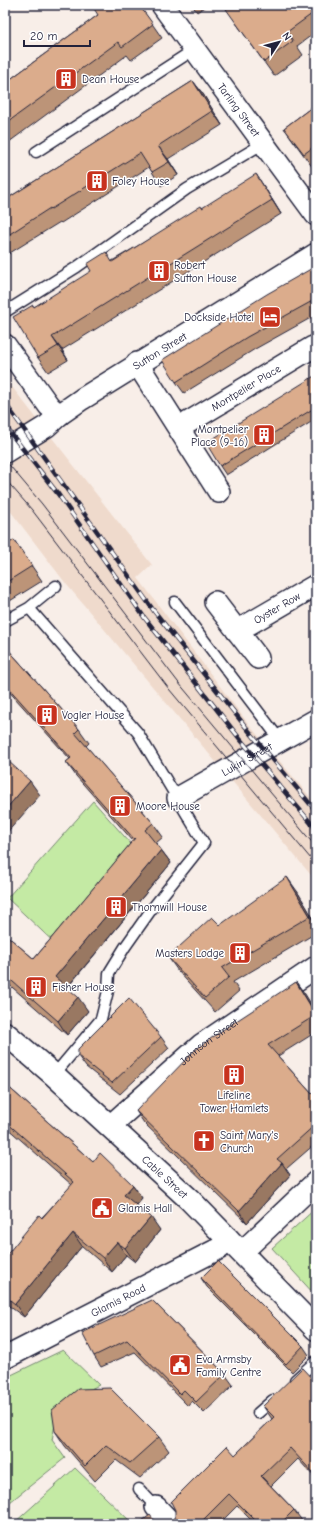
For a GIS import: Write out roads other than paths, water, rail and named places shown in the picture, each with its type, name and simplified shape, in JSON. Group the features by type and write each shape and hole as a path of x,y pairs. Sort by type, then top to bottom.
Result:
{"main road":[{"name":"Cable Street","path":"5,1033 54,1075 189,1199 316,1329"}],"street":[{"name":"Tarling Street","path":"162,5 316,215"},
{"name":"Sutton Street","path":"5,452 47,426 59,415 137,363 316,254"},
{"path":"5,346 49,406 59,415"},
{"name":"Montpelier Place","path":"178,428 313,347"},
{"path":"137,363 219,492"},
{"name":"Oyster Row","path":"237,631 316,585"},
{"path":"215,602 258,658"},
{"name":"Lukin Street","path":"178,798 316,720"},
{"name":"Johnson Street","path":"110,1126 201,1045 316,967"},
{"name":"Glamis Road","path":"5,1358 220,1248 235,1245 316,1182"},
{"path":"156,1507 172,1524"}],"lane":[{"path":"36,152 195,49"},
{"path":"5,312 77,267 187,189 264,143"},
{"path":"5,621 29,608 56,586"},
{"path":"175,602 280,740"},
{"path":"29,608 138,733 204,842 151,910 125,947 109,974 108,991 101,1019 54,1075"},
{"path":"258,1413 316,1361"},
{"path":"139,1489 156,1507"}],"tram line":[{"path":"5,460 42,504 178,682 316,847"},
{"path":"5,479 32,510 169,689 316,865"}],"railway":[{"path":"5,403 154,611 249,731 316,811"},
{"path":"5,426 58,494 144,617 240,739 316,829"}],"place":[{"name":"Dean House","path":"66,79"},
{"name":"Foley House","path":"97,181"},
{"name":"Robert Sutton House","path":"159,271"},
{"name":"Dockside Hotel","path":"270,317"},
{"name":"Montpelier Place (9-16)","path":"264,435"},
{"name":"Vogler House","path":"47,715"},
{"name":"Moore House","path":"120,806"},
{"name":"Thornwill House","path":"116,907"},
{"name":"Masters Lodge","path":"240,953"},
{"name":"Fisher House","path":"36,987"},
{"name":"Lifeline Tower Hamlets","path":"234,1075"},
{"name":"Saint Mary's Church","path":"204,1141"},
{"name":"Glamis Hall","path":"102,1208"},
{"name":"Eva Armsby Family Centre","path":"180,1365"}]}
